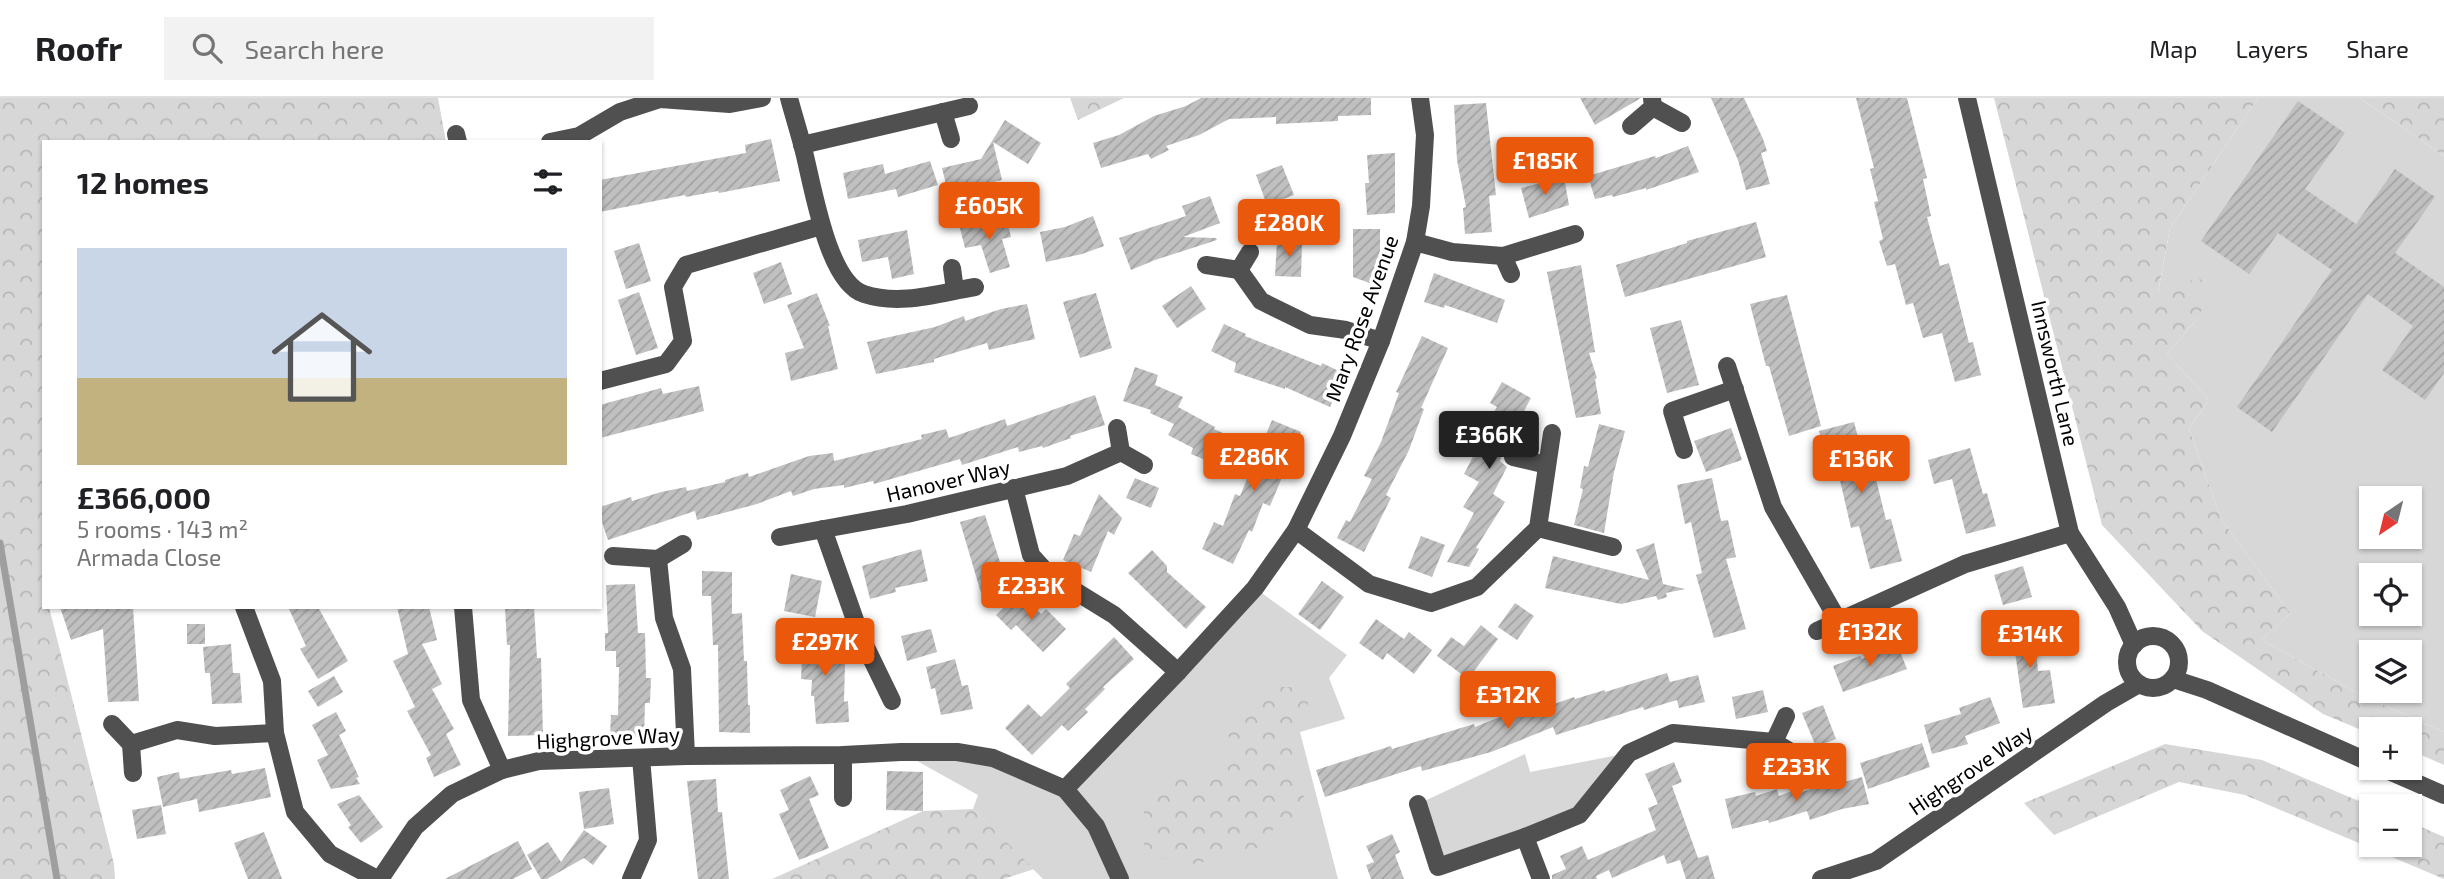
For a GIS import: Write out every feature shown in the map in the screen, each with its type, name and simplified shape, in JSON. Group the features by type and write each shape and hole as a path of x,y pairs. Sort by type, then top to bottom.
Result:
{"street":[{"path":"558,140 579,135 620,112 660,99 730,104 762,98"},
{"path":"789,98 803,145 821,226 839,271 861,293 895,300 975,287"},
{"name":"Mary Rose Avenue","path":"1065,789 1255,588 1296,530 1342,436 1381,341 1415,242 1421,206 1425,135 1420,98"},
{"name":"Innsworth Lane","path":"1967,98 2070,533 2117,607 2134,645"},
{"path":"1631,126 1653,103 1682,123"},
{"path":"803,145 969,106"},
{"path":"943,112 951,139"},
{"path":"602,380 666,364 683,341 673,287 686,265 821,226"},
{"path":"1415,242 1452,252 1503,256 1575,234"},
{"path":"1239,270 1250,252"},
{"path":"1503,256 1511,274"},
{"path":"1206,265 1239,270 1261,301 1310,325 1346,330 1381,341"},
{"path":"952,268 955,290"},
{"path":"1727,366 1773,507 1839,622"},
{"path":"1684,450 1672,411 1735,389"},
{"path":"1117,428 1121,452 1144,465"},
{"path":"1296,530 1369,584 1431,603 1477,587 1538,528 1552,433"},
{"name":"Hanover Way","path":"780,537 906,514 1067,476 1121,452"},
{"path":"1513,457 1547,465"},
{"path":"1013,488 1031,555 1049,575 1114,615 1178,672"},
{"path":"1538,528 1613,547"},
{"path":"823,529 861,637 892,701"},
{"path":"1816,631 1965,564 2070,533"},
{"path":"613,556 659,559 683,544"},
{"path":"659,559 664,618 682,669 686,756"},
{"path":"245,609 272,681 275,733 295,812 330,853 379,879"},
{"path":"463,609 471,700 502,770"},
{"path":"2150,637 2167,640 2179,657 2179,666 2173,679 2158,688 2139,684 2128,670 2127,661 2134,645 2150,637"},
{"path":"2173,679 2207,690 2359,758"},
{"name":"Highgrove Way","path":"1821,879 1877,861 2139,684"},
{"path":"1774,742 1786,716"},
{"path":"112,724 131,744 133,773"},
{"path":"131,744 177,730 215,736 275,733"},
{"path":"1418,804 1439,873 1579,816 1629,753 1673,733 1774,742 1796,755"},
{"name":"Highgrove Way","path":"379,879 415,827 452,794 502,770 539,761 946,752 993,758 1065,789 1096,826 1120,879"},
{"path":"842,755 843,798"},
{"path":"631,879 648,840 641,758"},
{"path":"2410,780 2444,795"},
{"path":"1525,837 1541,879"}],"green space":[{"path":"0,98 438,98 446,140 42,140 42,609 50,609 114,864 115,879 0,879"},
{"path":"1070,98 1124,98 1078,120"},
{"path":"1994,98 2258,98 2170,228 2158,292 2199,278 2211,289 2198,318 2167,354 2209,400 2189,429 2221,519 2290,613 2262,640 2359,694 2359,703 2379,703 2410,717 2359,717 2359,729 2323,714 2202,631 2102,525"},
{"path":"2258,98 2360,98 2444,156 2444,732 2422,722 2422,717 2410,717 2379,703 2422,703 2422,640 2359,640 2359,694 2262,640 2290,613 2221,519 2189,429 2209,400 2167,354 2198,318 2158,293 2170,228"},
{"path":"2360,98 2444,98 2444,156"},
{"path":"1255,588 1347,655 1329,678 1345,719 1300,732 1338,879 1043,879 973,809 978,795 901,752 957,752 1065,788"},
{"path":"1274,687 1308,687 1308,713 1288,727 1307,811 1296,821 1277,816 1267,847 1216,853 1197,866 1180,855 1157,860 1144,848 1144,798 1160,784 1227,768 1240,757 1227,733 1244,699"},
{"path":"2422,722 2444,732 2444,765 2422,755"},
{"path":"2165,744 2262,760 2359,801 2359,843 2245,795 2179,782 2054,835 2024,803"},
{"path":"1629,753 1579,815 1438,867 1418,804 1525,754 1530,772"},
{"path":"973,809 1034,869 1004,879 772,879 923,811"},
{"path":"2422,827 2444,837 2444,879 2392,857 2422,857"}],"building":[{"path":"1201,98 1371,98 1371,115 1338,116 1338,121 1276,124 1276,117 1229,119 1199,135 1166,146 1169,150 1151,159 1148,154 1101,168 1093,143 1119,135 1154,116 1186,106"},
{"path":"1580,98 1641,98 1595,125"},
{"path":"1711,98 1744,98 1767,151 1761,153 1770,184 1746,190 1738,160"},
{"path":"1856,98 1907,98 1927,178 1923,179 1931,216 1927,217 1940,266 1949,263 1969,343 1973,342 1981,375 1955,382 1942,333 1923,338 1913,303 1906,305 1895,264 1887,266 1879,241 1883,239 1874,202 1878,201 1870,169 1874,168"},
{"path":"2298,101 2345,133 2305,189 2356,224 2395,169 2435,197 2395,253 2444,287 2444,373 2425,400 2382,370 2413,326 2368,294 2272,432 2237,407 2332,270 2278,233 2249,274 2201,241"},
{"path":"1486,103 1496,195 1489,196 1492,232 1465,234 1463,208 1466,207 1457,160 1454,105"},
{"path":"1005,120 1041,143 1028,164 993,142 1002,180 948,193 942,168 981,159"},
{"path":"771,139 780,181 719,193 685,195 602,212 602,180 746,153 745,145"},
{"path":"1688,146 1699,172 1646,190 1595,199 1588,176 1655,156 1656,158"},
{"path":"1395,153 1395,213 1367,215 1367,155"},
{"path":"930,161 938,185 898,197 896,189 848,199 843,173 883,164 885,174"},
{"path":"1282,165 1294,195 1267,205 1256,175"},
{"path":"1564,177 1569,205 1529,218 1521,188"},
{"path":"1210,196 1220,223 1183,237 1217,240 1131,270 1119,238 1186,216 1182,206"},
{"path":"1093,216 1104,246 1046,262 1040,232 1065,227"},
{"path":"1006,217 1011,237 1002,239 1010,267 990,273 981,245 965,248 960,228"},
{"path":"1756,222 1766,257 1625,297 1616,265"},
{"path":"1353,229 1380,229 1380,261 1376,261 1375,285 1353,277"},
{"path":"907,230 914,274 892,279 888,257 862,262 858,240"},
{"path":"1277,241 1302,242 1301,277 1275,276"},
{"path":"639,243 651,281 626,289 614,251"},
{"path":"781,262 792,294 764,304 753,273"},
{"path":"1581,265 1595,352 1589,353 1597,378 1601,414 1576,418 1547,272"},
{"path":"1434,273 1505,300 1497,323 1445,305 1444,308 1424,302"},
{"path":"1191,286 1206,309 1177,328 1162,306"},
{"path":"639,292 658,348 636,355 618,300"},
{"path":"817,293 830,326 838,369 791,381 785,353 804,348 787,305"},
{"path":"1096,293 1112,348 1080,358 1063,302"},
{"path":"1787,295 1821,426 1789,436 1769,366 1766,366 1750,304"},
{"path":"1027,304 1035,339 989,350 987,343 934,359 934,362 876,374 867,342 935,327 964,316 965,321"},
{"path":"1681,320 1699,385 1667,393 1650,328"},
{"path":"1224,324 1246,334 1245,336 1321,366 1322,363 1345,374 1330,407 1285,387 1234,372 1236,363 1211,351"},
{"path":"1422,336 1448,348 1421,408 1424,409 1409,450 1386,495 1391,498 1364,552 1337,538 1346,520 1350,522 1372,479 1364,476 1381,442 1399,393 1396,392"},
{"path":"1135,367 1158,375 1155,385 1183,397 1178,407 1225,434 1213,463 1191,454 1193,448 1168,435 1174,424 1150,413 1151,410 1123,401"},
{"path":"1502,382 1531,398 1516,426 1520,428 1509,447 1504,450 1500,461 1507,467 1493,494 1505,502 1476,548 1479,549 1469,567 1447,562 1474,513 1463,507 1479,482 1464,474 1482,439 1479,437 1497,407 1490,403"},
{"path":"699,386 704,411 602,437 602,404 661,388 663,394"},
{"path":"1095,395 1105,425 1043,448 1042,446 1019,452 1018,447 962,465 960,459 874,484 873,481 844,488 844,485 814,489 793,496 791,491 757,504 697,520 695,511 608,540 602,522 602,506 631,497 632,501 686,487 687,491 725,482 748,473 749,477 809,456 833,453 834,461 922,439 921,435 946,429 949,438 1005,419 1007,426"},
{"path":"1272,420 1301,432 1270,506 1263,503 1252,532 1249,530 1233,564 1202,549 1214,522 1223,526 1235,494 1240,496"},
{"path":"1854,422 1868,476 1875,475 1886,520 1891,519 1902,561 1870,569 1859,526 1851,528 1839,476 1831,478 1819,431"},
{"path":"1599,424 1625,431 1614,472 1604,533 1574,525 1583,489 1580,488 1584,466 1588,467"},
{"path":"1731,428 1742,460 1706,472 1694,441"},
{"path":"1970,448 1983,494 1987,493 1996,526 1966,534 1952,479 1934,484 1928,460"},
{"path":"1135,478 1159,488 1151,508 1126,498"},
{"path":"1712,478 1721,521 1728,520 1736,557 1726,559 1746,629 1714,638 1696,575 1702,573 1691,522 1685,524 1677,485"},
{"path":"1099,494 1122,518 1114,535 1108,531 1091,572 1063,560 1074,534 1080,536"},
{"path":"985,515 1007,584 981,593 960,522"},
{"path":"1421,536 1445,545 1432,577 1408,568"},
{"path":"1654,543 1663,584 1685,589 1666,593 1667,597 1658,600 1656,596 1621,604 1545,588 1553,556 1649,580 1636,550"},
{"path":"921,549 928,581 895,588 896,592 870,599 862,566"},
{"path":"1152,550 1167,566 1167,572 1206,607 1186,629 1128,573"},
{"path":"2023,566 2032,597 2003,605 1994,575"},
{"path":"702,571 732,572 732,614 742,613 750,733 719,732 718,645 713,645 711,596 702,596"},
{"path":"791,574 822,581 815,617 784,611"},
{"path":"1322,581 1344,597 1320,630 1298,614"},
{"path":"635,584 638,633 645,633 646,678 651,678 650,703 645,703 644,737 610,736 611,715 618,715 619,667 616,667 616,651 605,651 605,633 608,633 606,585"},
{"path":"1020,592 1041,614 1046,609 1066,629 1043,652 1016,625 1011,630 996,615"},
{"path":"1515,603 1534,616 1517,640 1498,627"},
{"path":"61,609 133,609 139,701 108,702 103,629 71,640"},
{"path":"289,609 319,609 348,661 318,679 300,649 306,646"},
{"path":"397,609 429,609 437,640 422,644 442,684 432,689 454,729 446,734 461,765 434,777 426,758 431,755 407,711 415,707 393,661 408,654"},
{"path":"505,609 534,609 537,658 541,658 543,735 508,736 510,645 507,645"},
{"path":"1376,619 1404,639 1409,632 1432,650 1414,674 1387,653 1383,660 1359,643"},
{"path":"187,624 205,624 205,644 187,644"},
{"path":"1481,625 1498,639 1468,679 1437,656 1451,637 1464,646"},
{"path":"931,629 937,652 907,661 901,636"},
{"path":"2034,631 2038,671 2050,670 2055,703 2023,708 2015,652 2005,653 2002,635"},
{"path":"803,635 840,637 838,663 845,663 844,702 848,701 849,722 816,724 814,696 811,696 812,680 801,679"},
{"path":"1114,637 1134,659 1103,687 1105,689 1085,709 1088,712 1068,731 1062,725 1032,755 1005,728 1028,704 1041,717 1070,688 1066,684"},
{"path":"231,644 233,673 240,673 242,703 212,704 210,673 205,673 203,647"},
{"path":"1897,644 1907,669 1843,692 1833,666 1860,656 1862,659"},
{"path":"955,659 962,686 968,685 973,709 941,715 935,688 931,689 926,667"},
{"path":"1667,673 1670,682 1698,675 1705,702 1679,708 1677,700 1644,710 1643,707 1556,735 1553,727 1491,752 1422,771 1421,766 1325,797 1316,770 1391,746 1392,749 1474,724 1475,727 1540,701 1543,708 1574,697 1575,699 1605,692"},
{"path":"334,676 343,692 318,707 308,691"},
{"path":"1763,690 1768,712 1736,719 1732,697"},
{"path":"1990,697 2000,723 1965,736 1968,744 1932,754 1924,725 1961,714 1959,708"},
{"path":"1823,705 1836,739 1816,747 1802,713"},
{"path":"336,712 346,731 339,735 360,784 331,789 317,760 328,755 312,725"},
{"path":"1922,743 1930,767 1868,789 1860,763"},
{"path":"1674,762 1682,782 1672,786 1698,858 1708,855 1715,879 1686,879 1680,860 1667,864 1664,855 1612,878 1609,870 1596,876 1597,879 1552,879 1552,875 1566,869 1560,856 1582,846 1588,860 1656,830 1648,808 1658,804 1645,774"},
{"path":"265,768 271,797 199,812 197,799 163,807 157,777 179,772 180,779 231,770 232,774"},
{"path":"887,771 923,772 923,811 886,810"},
{"path":"810,776 819,795 809,799 829,848 799,860 779,814 789,810 780,790"},
{"path":"1862,777 1869,804 1842,809 1810,820 1807,811 1769,823 1768,820 1732,829 1725,799 1755,792 1756,796 1777,789 1779,796 1795,790 1796,794 1829,783 1830,786"},
{"path":"716,779 718,812 722,812 729,879 698,879 687,781"},
{"path":"609,788 614,824 584,829 579,792"},
{"path":"359,795 383,827 361,843 348,827 351,825 337,804"},
{"path":"161,805 166,834 137,839 132,810"},
{"path":"584,830 607,846 593,865 584,858 547,879 541,879 527,855 548,842 561,862"},
{"path":"264,832 282,879 248,879 234,843"},
{"path":"1392,834 1400,852 1395,855 1404,879 1371,879 1366,865 1374,862 1366,846"},
{"path":"518,841 532,869 513,879 445,879"}],"waterway":[{"path":"0,543 57,879"}]}
